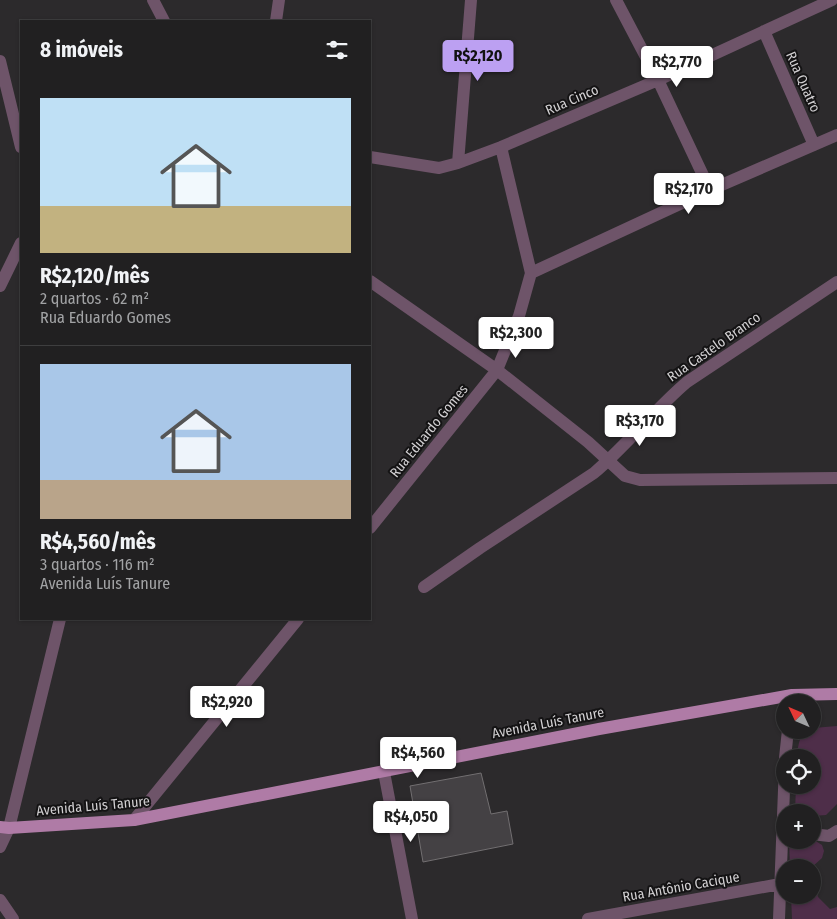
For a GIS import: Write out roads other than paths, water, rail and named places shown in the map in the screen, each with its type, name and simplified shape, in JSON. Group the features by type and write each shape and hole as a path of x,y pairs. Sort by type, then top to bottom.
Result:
{"main road":[{"name":"Avenida Luís Tanure","path":"821,696 837,694"},
{"name":"Avenida Luís Tanure","path":"4,828 134,820 599,729 776,701"}],"street":[{"path":"153,0 163,20"},
{"path":"276,20 280,0"},
{"path":"458,163 471,0"},
{"path":"616,0 658,80 710,190"},
{"name":"Rua Cinco","path":"371,157 439,168 458,163 501,147 658,80 832,0"},
{"name":"Rua Quatro","path":"764,31 814,145"},
{"path":"0,61 20,143"},
{"path":"531,273 710,190 837,135"},
{"name":"Rua Eduardo Gomes","path":"371,527 497,370 519,316 531,273 501,147"},
{"path":"0,286 20,245"},
{"path":"371,282 497,370 588,442 625,476 640,480 837,478"},
{"name":"Rua Castelo Branco","path":"424,587 594,473 608,462 669,396 837,282"},
{"path":"0,847 60,620"},
{"path":"134,820 297,620"},
{"path":"384,772 412,919"},
{"path":"821,835 830,836 837,831"},
{"name":"Rua Antônio Cacique","path":"588,919 776,885"},
{"path":"0,900 13,919"},
{"path":"779,904 779,919"}]}
